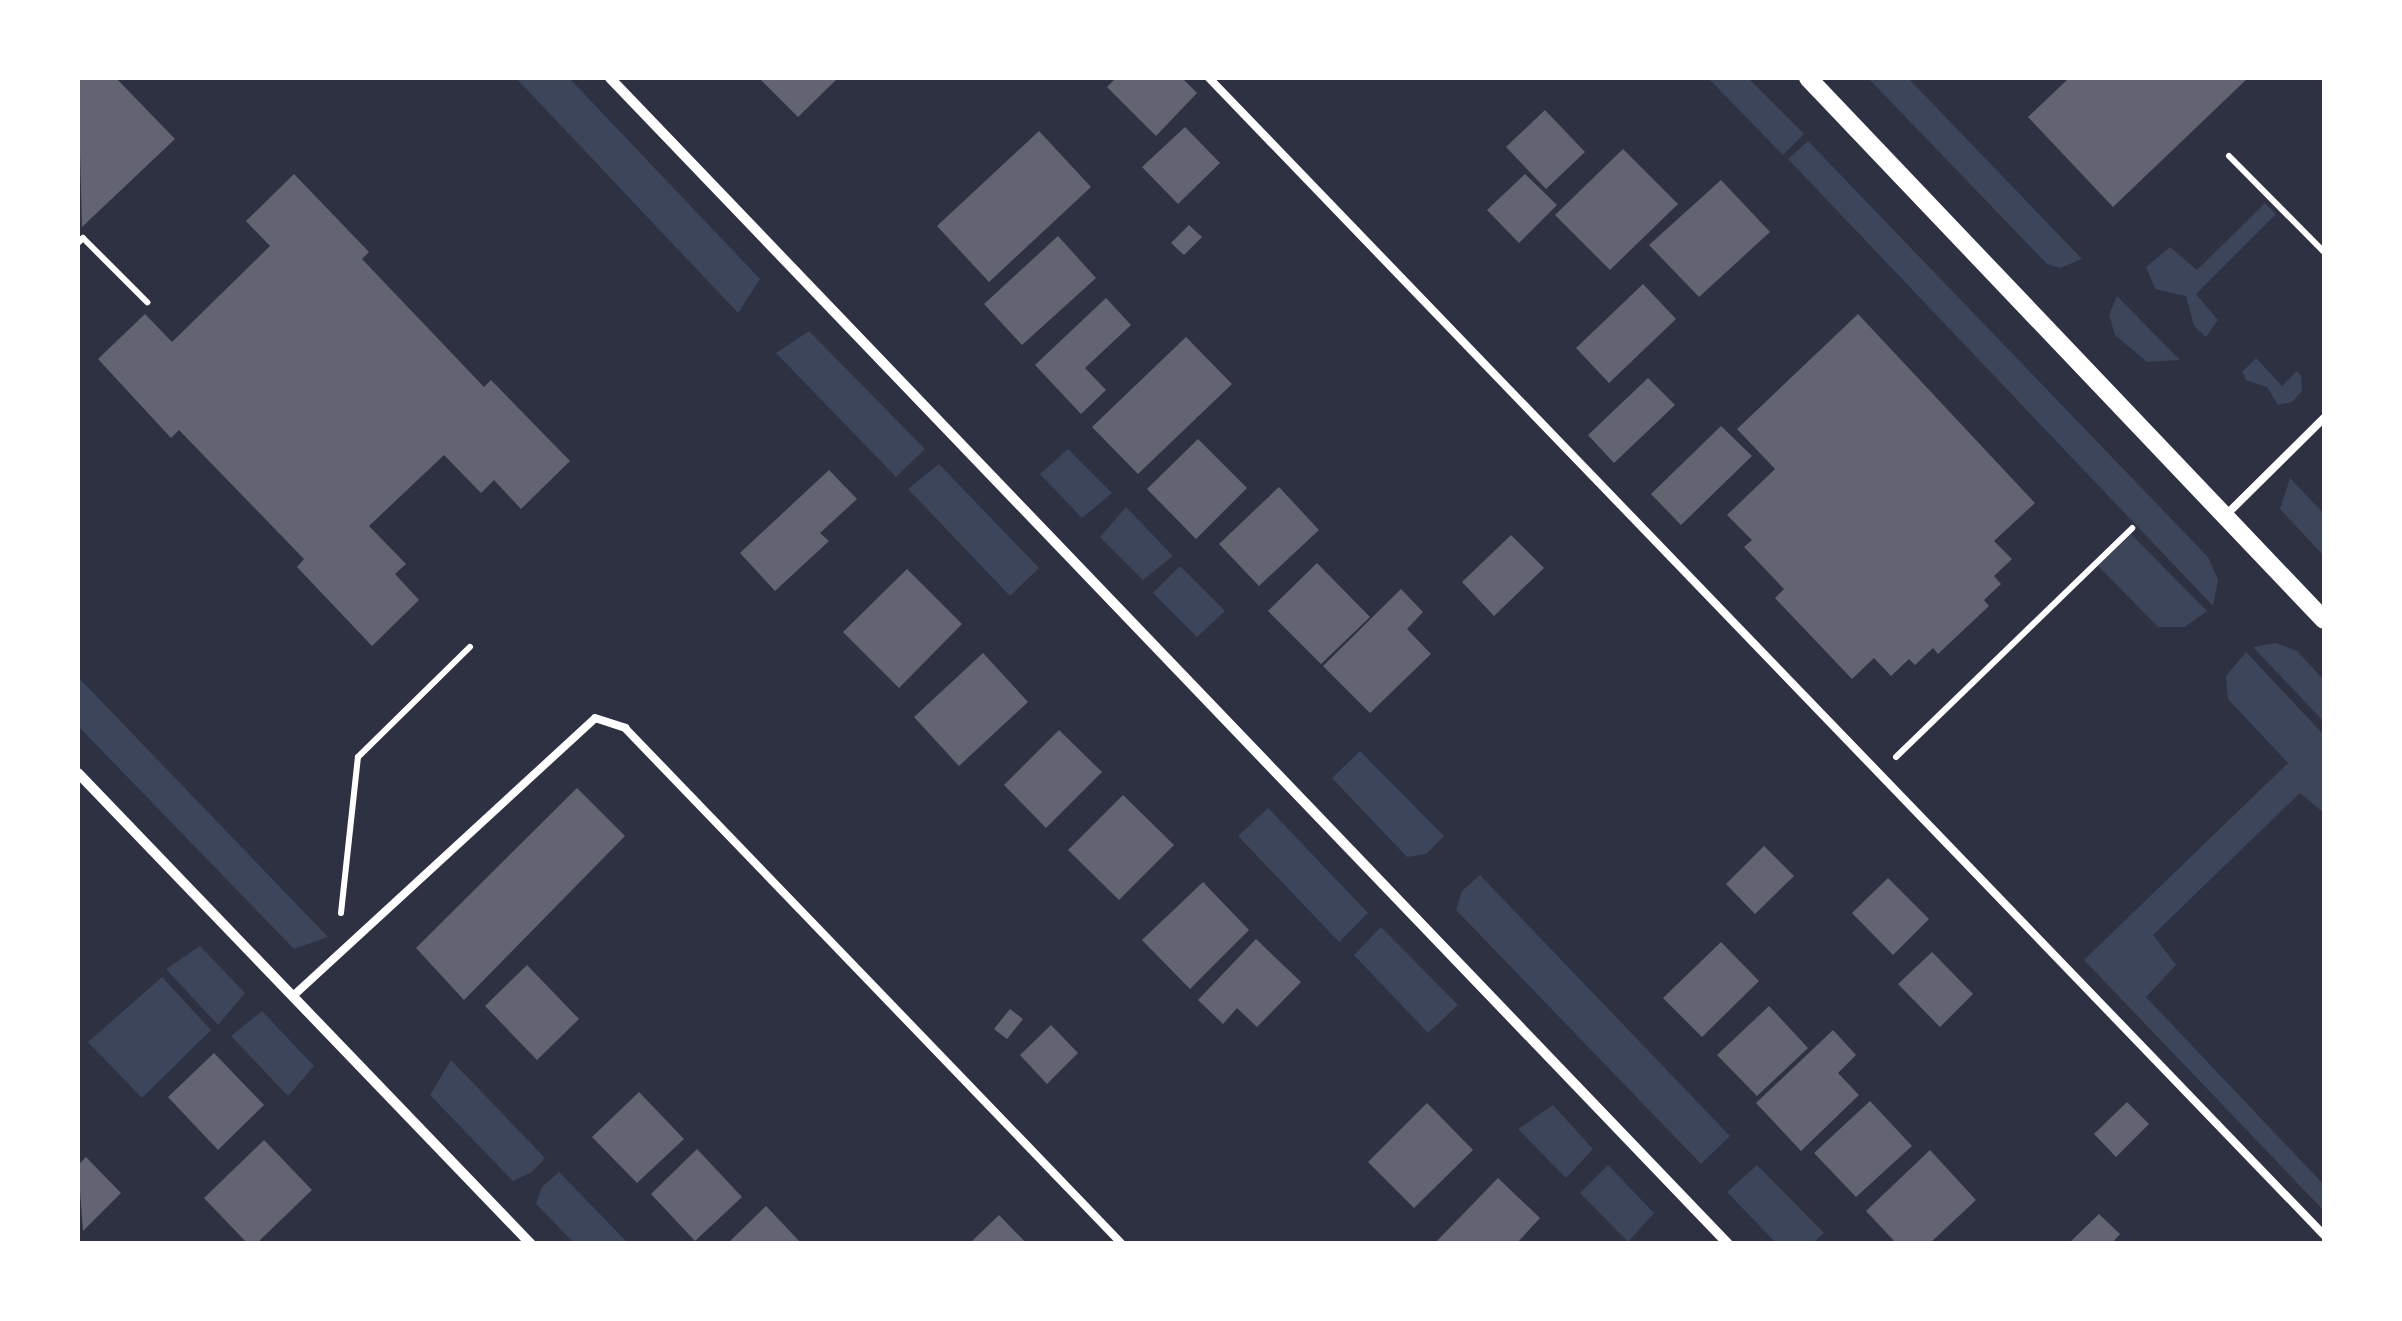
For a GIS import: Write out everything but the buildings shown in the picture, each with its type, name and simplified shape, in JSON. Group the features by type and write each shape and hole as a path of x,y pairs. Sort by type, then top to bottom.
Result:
{"street":[{"path":"610,78 1728,1244"},
{"path":"1808,78 2324,620"},
{"path":"78,773 531,1244"}],"lane":[{"path":"1209,78 2324,1235"},
{"path":"2226,516 2324,418"},
{"path":"293,996 595,718 625,728 1122,1244"}],"path":[{"path":"2230,156 2324,252"},
{"path":"78,243 83,238 147,302"},
{"path":"1879,773 2132,528"},
{"path":"340,920 358,756 470,647"}],"shaded area":[{"path":"516,78 569,78 760,279 738,313"},
{"path":"1708,78 1748,78 1804,134 1783,155"},
{"path":"1868,78 1908,78 2082,259 2060,268 2047,264"},
{"path":"1808,141 2208,557 2218,580 2213,606 1788,159"},
{"path":"2265,203 2276,214 2196,294 2218,320 2206,337 2194,326 2186,296 2155,289 2146,267 2170,247 2197,270"},
{"path":"2117,296 2180,360 2147,362 2115,335 2109,315"},
{"path":"809,331 925,449 896,477 776,353"},
{"path":"2256,358 2282,386 2297,371 2302,391 2292,402 2278,405 2267,387 2246,380 2242,372"},
{"path":"1068,449 1112,493 1082,518 1040,474"},
{"path":"939,464 1039,568 1010,596 908,489"},
{"path":"2290,478 2324,514 2324,556 2280,509"},
{"path":"1126,507 1173,556 1143,580 1100,537"},
{"path":"2131,534 2207,611 2185,627 2158,627 2098,566"},
{"path":"1180,566 1225,611 1197,637 1153,593"},
{"path":"2276,643 2297,651 2324,680 2324,722 2253,647"},
{"path":"2246,652 2324,735 2324,813 2300,793 2153,935 2176,965 2146,997 2324,1185 2324,1211 2084,960 2288,763 2228,699 2226,676"},
{"path":"78,677 328,937 294,949 78,726"},
{"path":"1360,751 1444,836 1426,854 1407,857 1332,778"},
{"path":"1268,808 1368,913 1339,942 1238,836"},
{"path":"1480,875 1730,1136 1701,1164 1456,910 1462,891"},
{"path":"1381,927 1458,1005 1428,1033 1354,955"},
{"path":"200,946 245,993 218,1025 166,969"},
{"path":"162,977 211,1030 142,1098 88,1042"},
{"path":"262,1011 314,1066 288,1096 231,1036"},
{"path":"451,1060 545,1158 532,1172 513,1181 430,1095"},
{"path":"1553,1105 1593,1149 1566,1178 1518,1129"},
{"path":"1608,1165 1654,1213 1628,1242 1580,1193"},
{"path":"1757,1165 1824,1233 1813,1243 1776,1243 1727,1192"},
{"path":"559,1172 628,1243 574,1243 536,1204 542,1187"}]}
